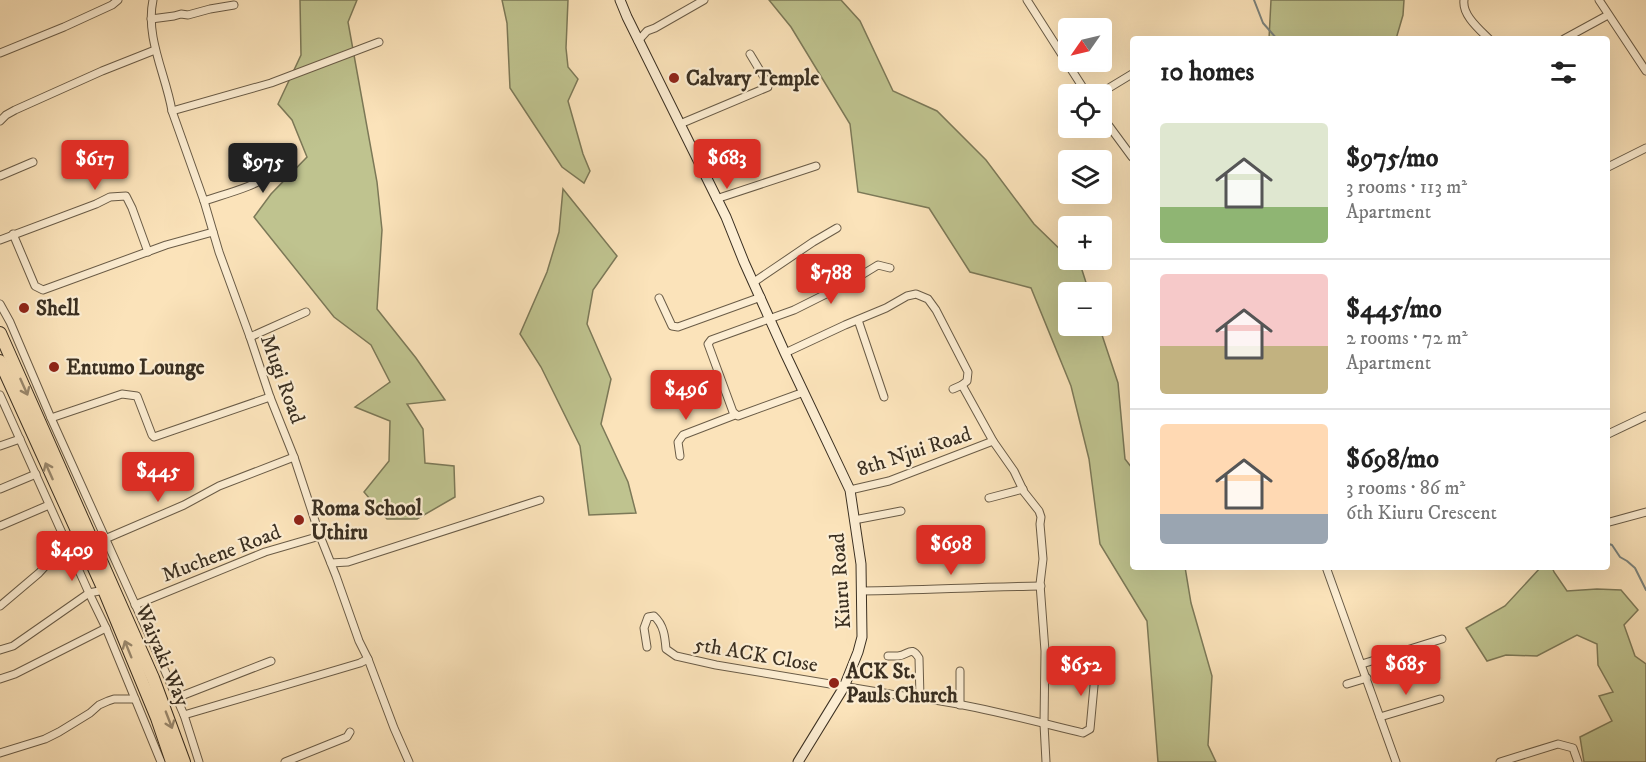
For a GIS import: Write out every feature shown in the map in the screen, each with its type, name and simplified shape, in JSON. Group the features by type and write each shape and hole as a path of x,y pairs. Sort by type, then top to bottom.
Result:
{"highway":[{"name":"Waiyaki Way","path":"0,333 153,678 184,762"},
{"name":"Waiyaki Way","path":"0,361 104,590 150,720 172,762"}],"street":[{"path":"0,53 64,27 118,0"},
{"name":"Mugi Road","path":"153,0 151,19 156,50 172,111 320,536 390,720 409,762"},
{"path":"620,0 726,218 804,392 683,435 678,442 680,456"},
{"path":"638,40 647,31 704,0"},
{"path":"1027,0 1081,84"},
{"path":"1464,0 1464,8 1486,36"},
{"path":"1599,0 1646,70"},
{"path":"151,19 188,15 234,4"},
{"path":"1570,36 1608,15"},
{"path":"172,111 271,83 379,42"},
{"path":"0,121 15,110 102,71 156,50"},
{"path":"680,124 768,87 750,54"},
{"path":"1112,86 1130,75"},
{"path":"1112,130 1130,154"},
{"path":"1610,166 1646,148"},
{"path":"204,201 257,183 276,172 286,161 292,149"},
{"path":"0,176 33,162"},
{"path":"716,200 816,166"},
{"path":"0,240 96,204 110,196 126,196 148,252"},
{"path":"754,282 837,228"},
{"path":"13,234 35,286 44,290 148,252 213,232"},
{"path":"735,415 708,344 711,340 794,310 878,266 890,268"},
{"path":"785,353 886,308 907,296 916,294 931,302 968,372 968,381 953,389"},
{"path":"659,298 672,326 678,327 761,297"},
{"path":"0,304 184,715 199,762"},
{"path":"250,337 306,312"},
{"path":"858,320 884,397"},
{"path":"962,385 991,442 1014,471 1041,517 1046,762"},
{"name":"Kiuru Road","path":"798,762 844,687 862,637 861,564 850,490 804,392"},
{"path":"51,418 128,394 137,396 154,436 270,397"},
{"path":"0,395 2,405 20,438 106,628 135,699 150,720 161,762"},
{"path":"1610,433 1646,416"},
{"path":"0,446 20,438"},
{"name":"8th Njui Road","path":"850,490 888,481 991,442"},
{"path":"105,539 184,505 219,486 294,457"},
{"path":"0,489 36,474"},
{"path":"989,498 1023,489"},
{"path":"331,563 348,562 540,500"},
{"path":"0,526 49,505"},
{"path":"854,520 901,512"},
{"path":"1610,522 1646,512"},
{"name":"Muchene Road","path":"135,605 265,552 320,536"},
{"path":"0,606 51,560 71,552"},
{"path":"1327,570 1396,762"},
{"path":"861,591 1041,586"},
{"path":"0,650 13,645 89,592 104,590"},
{"name":"5th ACK Close","path":"647,647 644,628 648,617 654,616 660,621 666,649 676,656 844,687"},
{"path":"0,679 15,674 106,628"},
{"path":"1362,664 1442,639"},
{"path":"888,656 900,656 910,651 917,654 920,698"},
{"path":"184,715 368,659"},
{"path":"176,699 271,661"},
{"path":"960,671 960,705"},
{"path":"844,687 960,705 1083,733 1090,729 1095,675"},
{"path":"1347,684 1367,678"},
{"path":"0,753 45,739 108,701 135,699"},
{"path":"1380,717 1440,699"},
{"path":"285,762 347,737 350,732"},
{"path":"1500,762 1558,744 1573,748 1578,762"}],"green space":[{"path":"300,0 357,0 348,22 377,182 382,230 377,309 416,358 445,400 407,404 423,429 425,463 454,466 455,497 417,519 387,519 364,492 389,461 390,421 355,407 390,382 371,345 334,317 254,217 271,194 307,157 292,120 278,104 301,55"},
{"path":"502,0 568,0 566,48 568,67 578,79 568,101 590,171 584,183 562,167 510,88 507,23"},
{"path":"769,0 841,0 860,21 893,91 937,111 986,160 1034,224 1058,247 1058,270 1082,270 1086,282 1058,282 1058,336 1102,336 1118,383 1125,459 1130,465 1130,570 1186,570 1191,603 1212,676 1208,745 1216,762 1158,762 1147,621 1100,544 1089,459 1071,386 1031,288 970,272 929,208 858,192 850,124 791,27"},
{"path":"1271,0 1404,0 1403,15 1397,36 1269,36"},
{"path":"563,189 617,256 593,290 587,324 611,379 601,424 628,482 636,513 589,515 580,446 541,367 520,334 547,272 559,232"},
{"path":"1538,570 1553,570 1567,591 1621,590 1638,610 1624,625 1635,656 1646,664 1646,762 1584,762 1580,737 1612,721 1599,696 1613,692 1598,665 1597,644 1577,635 1537,656 1506,655 1487,661 1466,628 1505,606"}],"waterway":[{"path":"1254,0 1263,23 1274,36"},
{"path":"1610,544 1620,557 1635,568 1646,590"}],"place":[{"name":"Calvary Temple","path":"674,78"},
{"name":"Shell","path":"24,308"},
{"name":"Entumo Lounge","path":"54,367"},
{"name":"Roma School Uthiru","path":"299,520"},
{"name":"ACK St. Pauls Church","path":"834,683"}]}
